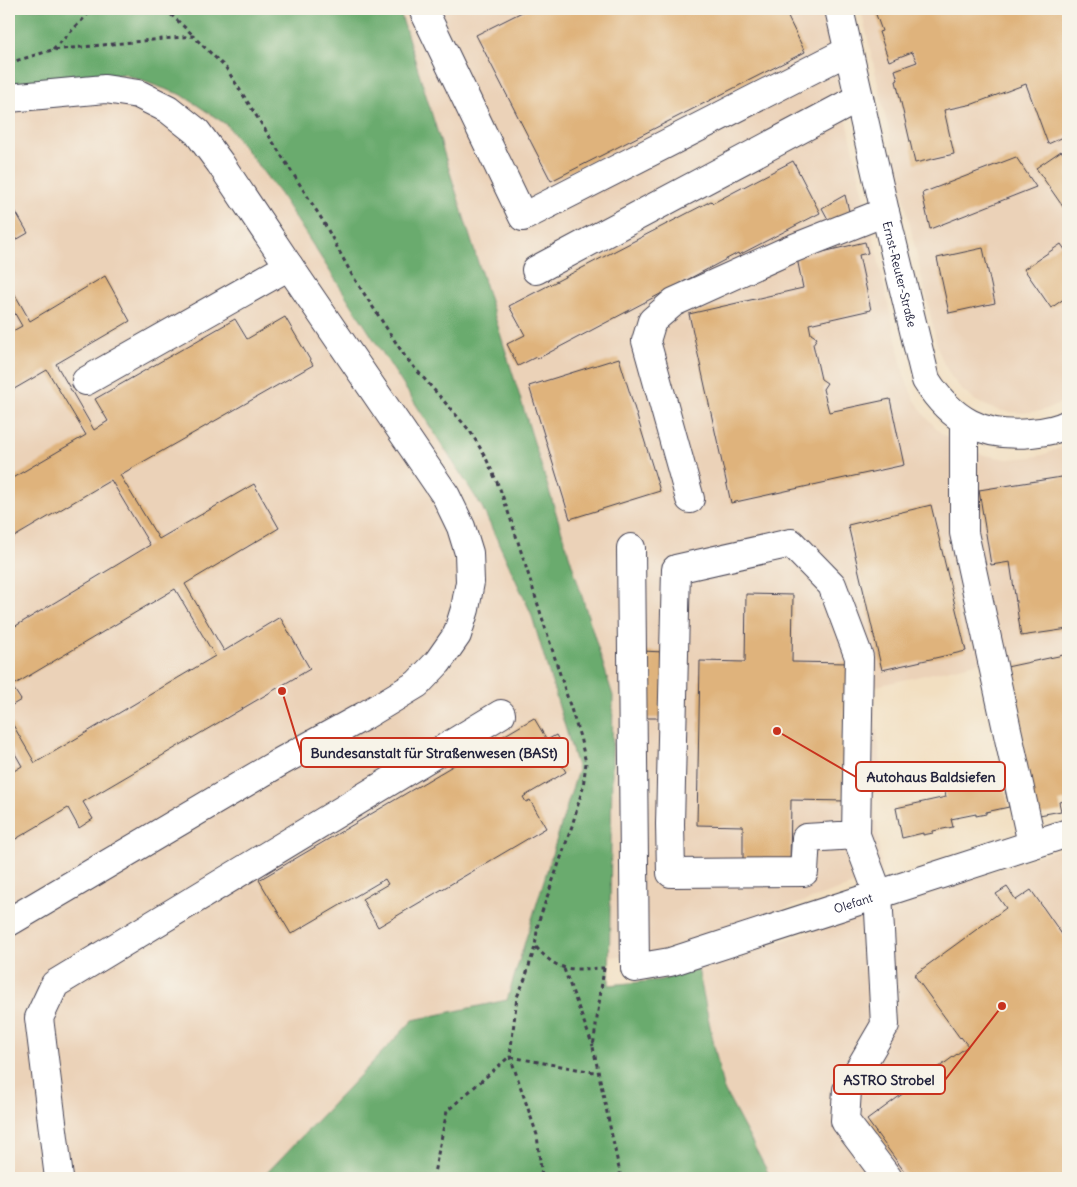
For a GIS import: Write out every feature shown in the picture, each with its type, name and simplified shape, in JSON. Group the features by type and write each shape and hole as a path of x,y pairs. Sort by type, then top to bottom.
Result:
{"street":[{"path":"423,9 523,217 848,51"},
{"name":"Ernst-Reuter-Straße","path":"839,9 885,212 926,380 949,410 964,422 994,433 1018,435 1044,432 1068,424"},
{"path":"9,98 106,89 138,94 168,109 197,132 446,496 461,527 469,553 470,582 466,609 457,635 438,662 417,684 364,716 282,761 9,922"},
{"path":"536,270 859,98"},
{"path":"690,499 646,342 652,321 674,302 789,250 885,212"},
{"path":"86,381 289,266"},
{"path":"964,422 964,533 1032,844"},
{"path":"856,835 806,838 804,872 672,873 670,824 676,569 791,543 832,585 858,657 856,835 878,894 885,1025 847,1090 844,1121 888,1178"},
{"path":"631,548 635,968"},
{"path":"59,1178 38,1018 55,984 502,714"},
{"name":"Olefant","path":"635,968 670,962 1068,833"}],"path":[{"path":"52,50 90,9"},
{"path":"165,9 226,68 255,114"},
{"path":"9,62 52,50 193,36"},
{"path":"542,1178 537,1135 510,1057 517,997 535,947 547,960 564,969 635,968"},
{"path":"593,1047 604,968"},
{"path":"564,969 593,1047 620,1178"},
{"path":"510,1057 599,1072"},
{"path":"433,1178 447,1111 510,1057"}],"shaded area":[{"path":"397,9 822,9 904,375 913,397 926,417 942,434 962,446 984,455 1007,459 1032,457 1043,455 1068,444 1068,654 999,669 985,661 872,687 884,792 873,793 882,875 654,953 609,957 613,696 401,15"},
{"path":"861,9 1068,9 1068,399 1055,406 1040,411 1023,413 991,408 976,401 963,391 952,378 944,364 938,349"},
{"path":"123,74 182,95 227,125 280,195 329,268 340,289 482,507 531,613 578,770 507,1000 413,1020 262,1178 9,1178 9,88"},
{"path":"1068,846 1068,1178 771,1178 723,1088 698,969"}],"green space":[{"path":"9,9 397,9 401,15 613,696 609,985 660,980 698,969 723,1088 771,1178 262,1178 413,1020 507,1000 578,770 531,613 482,507 280,194 227,125 182,95 123,74 9,88"}],"building":[{"path":"528,9 784,9 805,52 551,181 476,35"},
{"path":"874,9 1068,9 1068,135 1048,144 1026,84 973,104 944,110 954,154 915,163 895,70 917,62 912,52 889,61 879,32 882,31"},
{"path":"1061,151 1068,159 1068,214 1036,168"},
{"path":"1016,157 1036,187 930,229 922,193"},
{"path":"793,161 820,213 739,255 738,253 537,359 536,357 518,366 507,344 525,335 509,306 711,201 713,203"},
{"path":"845,195 849,211 829,221 822,208"},
{"path":"9,200 28,233 9,244"},
{"path":"865,242 868,253 859,255 871,310 809,324 811,334 817,338 813,344 821,379 827,383 823,389 829,412 890,399 904,465 731,503 689,314 803,288 797,258"},
{"path":"1061,244 1068,254 1068,296 1051,308 1024,269"},
{"path":"983,248 995,303 949,313 937,258"},
{"path":"105,276 130,321 56,364 94,430 108,421 95,399 235,319 247,339 285,317 313,365 120,475 159,539 254,484 279,528 185,584 224,651 280,617 310,669 83,802 93,819 79,828 68,808 9,843 9,774 22,766 9,743 9,718 35,763 215,656 175,589 12,686 21,700 9,707 9,630 150,545 111,480 9,540 9,480 86,435 47,370 9,392 9,333 22,326 9,303 9,284 30,321"},
{"path":"619,358 660,491 570,519 529,386"},
{"path":"1068,476 1068,629 1021,636 1010,562 991,565 979,490"},
{"path":"931,505 966,651 882,670 848,525"},
{"path":"746,594 793,595 792,662 849,663 847,801 791,800 790,868 743,867 743,826 697,825 700,661 745,662"},
{"path":"642,651 664,652 663,718 641,718"},
{"path":"1068,654 1068,800 1059,802 1061,811 1034,816 1002,668"},
{"path":"534,718 547,740 556,735 561,744 552,749 566,772 523,797 526,802 530,800 546,828 378,927 362,899 388,884 385,879 291,934 259,880"},
{"path":"1000,766 1009,807 986,812 986,814 951,819 953,827 933,831 933,833 923,835 923,833 902,838 896,808 946,797 942,778"},
{"path":"1007,887 1016,900 1031,890 1068,943 1068,1178 909,1178 867,1120 968,1046 960,1038 914,975 1006,908 996,894"}],"place":[{"name":"Bundesanstalt für Straßenwesen (BASt)","path":"282,691"},
{"name":"Autohaus Baldsiefen","path":"777,731"},
{"name":"ASTRO Strobel","path":"1002,1006"}]}
